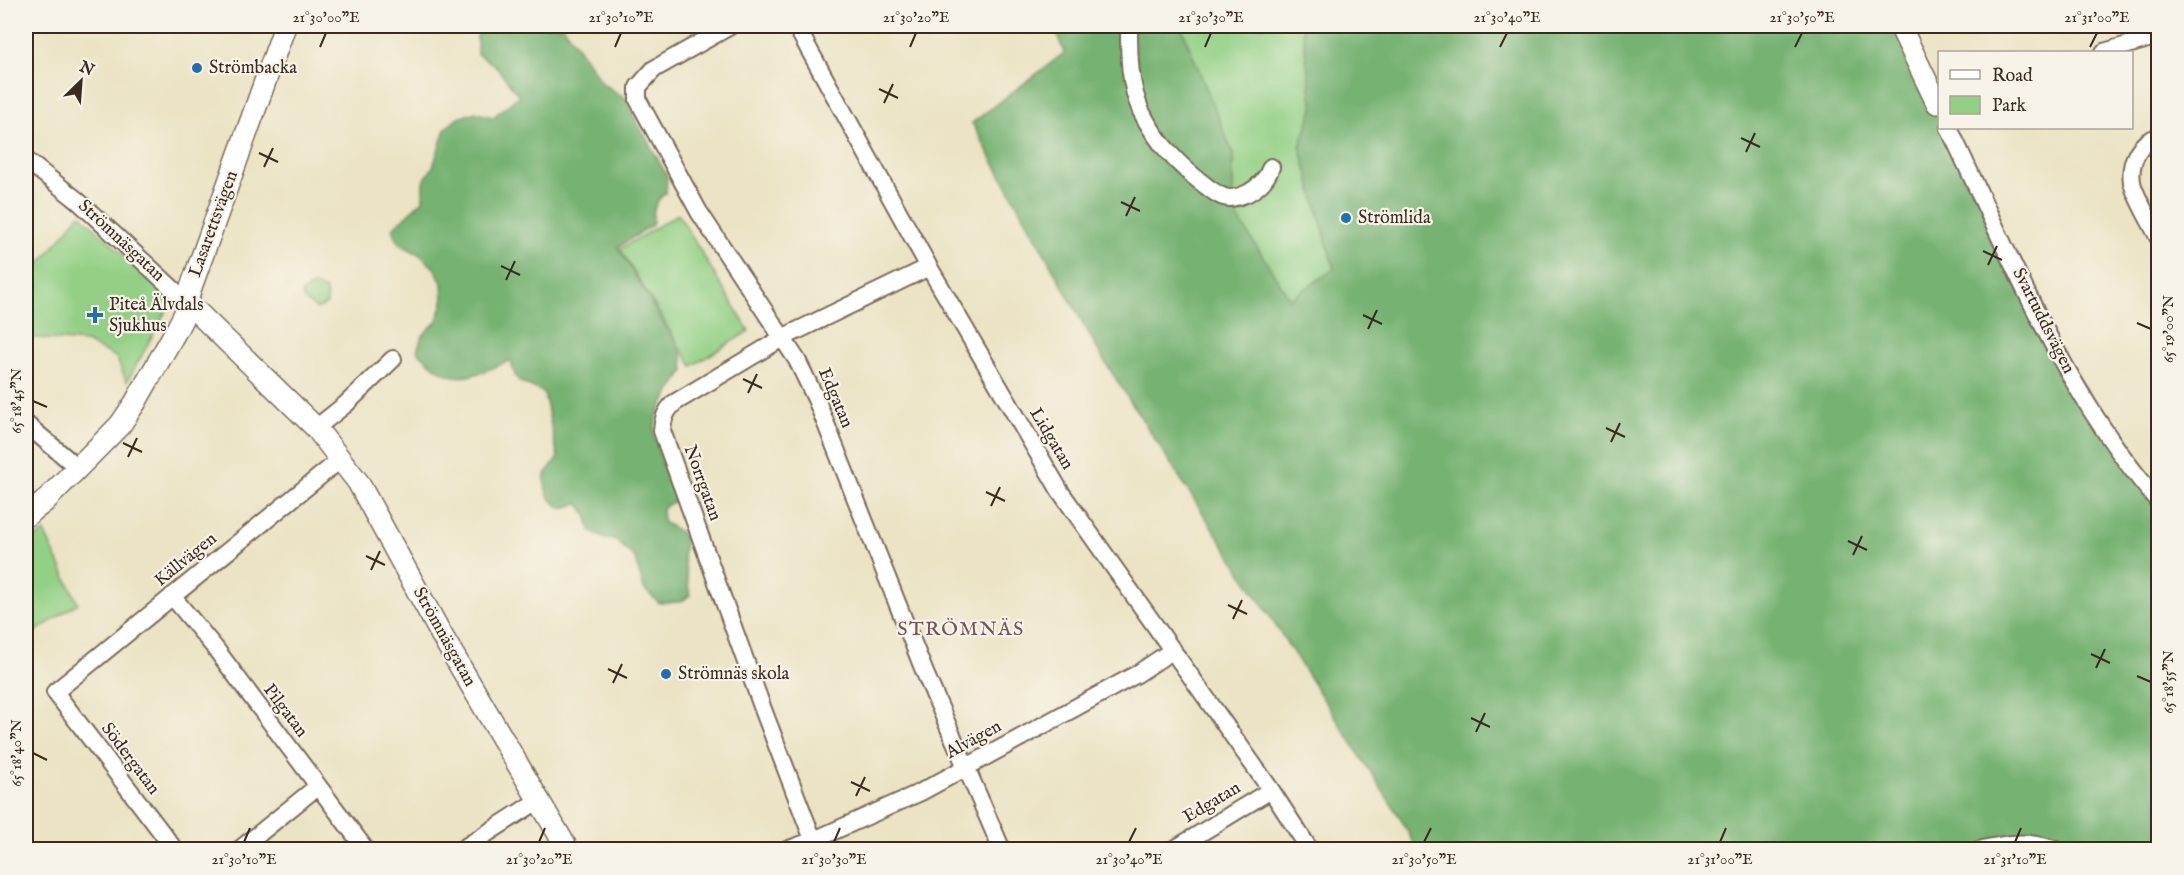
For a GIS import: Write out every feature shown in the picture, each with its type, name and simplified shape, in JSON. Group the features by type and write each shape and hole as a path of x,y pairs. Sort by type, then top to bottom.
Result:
{"street":[{"name":"Lasarettsvägen","path":"26,516 43,503 116,430 135,403 177,329 285,26"},
{"name":"Edgatan","path":"730,26 654,69 638,87 638,100 699,212 784,337 816,399 925,674 1002,849"},
{"name":"Lidgatan","path":"796,26 929,267 1060,491 1271,790 1310,849"},
{"path":"1129,26 1132,84 1141,110 1160,142 1181,167 1219,195 1229,198 1255,189 1268,177 1270,166"},
{"path":"1900,26 1938,102"},
{"path":"2107,51 2158,36"},
{"name":"Svartuddsvägen","path":"1948,129 2054,346 2082,396 2112,442 2158,501"},
{"path":"2158,137 2140,149 2132,163 2132,183 2158,237"},
{"name":"Strömnäsgatan","path":"26,160 77,200 188,303 316,428 341,459 372,505 441,634 568,849"},
{"name":"Norrgatan","path":"815,845 662,431 663,420 666,410 674,403 784,337 929,267"},
{"path":"316,428 346,404 393,359"},
{"path":"26,424 78,468"},
{"name":"Källvägen","path":"55,692 341,459"},
{"name":"Pilgatan","path":"172,596 215,648 366,849"},
{"name":"Alvägen","path":"787,849 815,845 921,792 1137,674 1173,650"},
{"name":"Södergatan","path":"55,692 175,849"},
{"path":"239,849 318,786"},
{"name":"Edgatan","path":"1173,849 1271,790"},
{"path":"461,849 539,800"},
{"path":"1979,849 2014,842 2031,843 2056,849"}],"green space":[{"path":"485,26 563,26 603,84 627,99 629,107 667,176 666,193 655,206 653,224 618,247 682,354 684,371 657,416 654,433 677,500 662,508 663,522 679,531 686,539 683,554 690,595 681,602 659,603 644,589 635,558 614,539 605,539 590,531 587,515 578,503 562,509 550,498 545,486 545,474 558,458 544,393 518,380 511,360 475,374 457,376 448,375 439,370 417,351 422,336 437,321 443,303 442,283 436,270 419,254 399,244 392,229 423,200 423,182 433,167 445,129 458,118 475,112 493,117 519,96 495,65 477,54 477,36"},
{"path":"1054,26 1181,26 1233,154 1233,210 1290,299 1334,269 1300,146 1313,109 1302,26 1900,26 1938,107 1938,129 1948,129 2034,310 2158,504 2158,849 1417,849 1399,816 1103,359 972,123 1064,53"},
{"path":"1098,26 1386,26 1392,261 1290,299"},
{"path":"80,214 172,300 127,382 116,357 86,342 26,337 26,281"},
{"path":"678,214 749,331 692,366 620,249"},
{"path":"313,285 326,290 327,304 317,309 303,299 302,292"},
{"path":"44,532 78,603 26,638 26,544"}],"place":[{"name":"Strömbacka","path":"197,68"},
{"name":"Strömlida","path":"1346,218"},
{"name":"Piteå Älvdals Sjukhus","path":"95,315"},
{"name":"Strömnäs skola","path":"666,674"}],"district":[{"name":"STRÖMNÄS","path":"961,629"}]}
